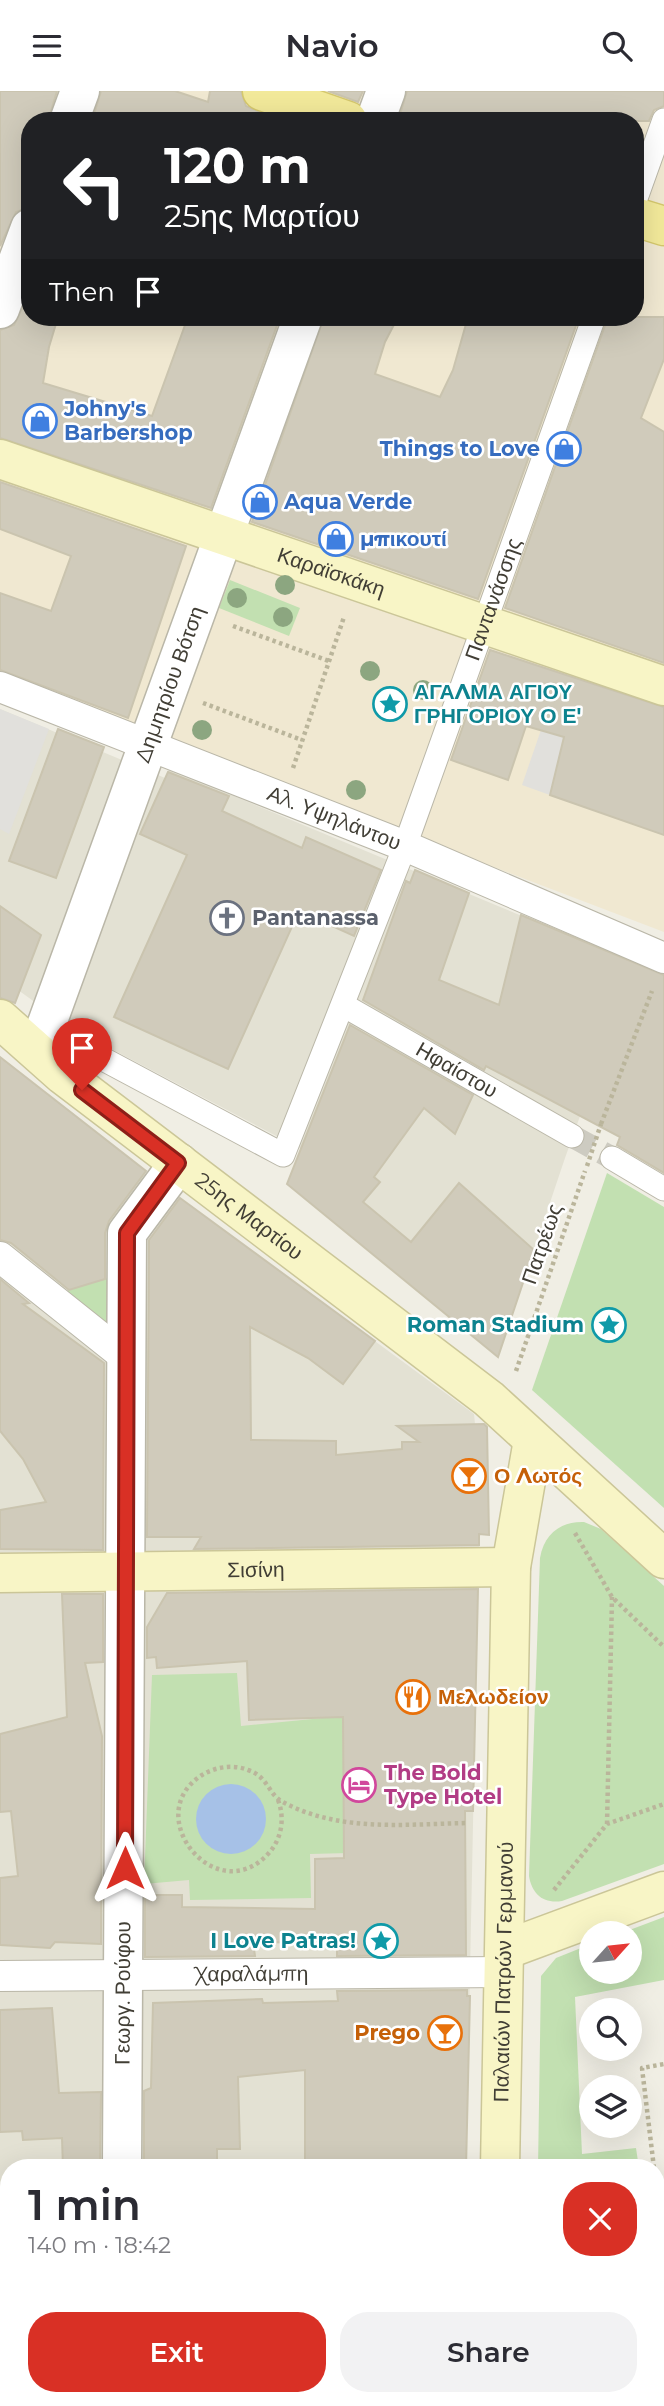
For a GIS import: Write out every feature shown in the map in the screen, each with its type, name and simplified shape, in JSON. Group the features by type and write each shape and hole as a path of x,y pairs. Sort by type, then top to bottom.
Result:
{"main road":[{"path":"262,91 322,112"},
{"path":"644,220 664,226"},
{"name":"Καραϊσκάκη","path":"0,459 664,686"},
{"name":"25ης Μαρτίου","path":"0,1019 41,1040 178,1163 502,1412 664,1559"},
{"name":"Παλαιών Πατρών Γερμανού","path":"500,2159 511,1567 533,1440"},
{"name":"Σισίνη","path":"0,1573 511,1567"},
{"path":"504,1961 664,1891"}],"street":[{"path":"72,112 80,91"},
{"path":"378,112 386,91"},
{"path":"644,176 664,120"},
{"path":"0,309 21,252"},
{"name":"Δημητρίου Βότση","path":"41,1040 300,326"},
{"name":"Παντανάσσης","path":"41,1040 283,1155 405,846 591,326"},
{"name":"Αλ. Υψηλάντου","path":"0,687 147,747 405,846 659,971"},
{"name":"Ηφαίστου","path":"343,1005 572,1136"},
{"path":"612,1159 664,1189"},
{"name":"Γεωργ. Ρούφου","path":"122,2159 129,1360 127,1233 178,1163"},
{"path":"0,1257 129,1360"},
{"name":"Χαραλάμπη","path":"0,1976 125,1975 504,1961"}],"path":[{"path":"292,771 347,607"},
{"path":"220,621 329,660"},
{"path":"191,698 302,740"},
{"name":"Πατρέως","path":"502,1412 601,1124 659,971"},
{"path":"569,1523 612,1597 664,1647"},
{"path":"607,1824 612,1597"},
{"path":"278,1800 282,1820 276,1842 262,1860 252,1866 229,1871 216,1868 198,1858 183,1839 178,1819 184,1794 207,1772 230,1766 248,1770 266,1781 278,1800 347,1824 508,1822"},
{"path":"545,1900 607,1824 664,1804"},
{"path":"653,2159 642,2068 664,2064"}],"shaded area":[{"path":"0,91 664,91 664,932 151,736 0,687"},
{"path":"561,672 612,689 572,803 522,785"},
{"path":"0,709 165,778 169,769 635,963 498,1357 287,1184 301,1149 68,1026 0,977"},
{"path":"0,709 49,729 9,834 0,829"},
{"path":"0,1057 175,1194 474,1414 475,1424 487,1425 489,1535 480,1535 478,1579 466,2159 0,2159"}],"green space":[{"path":"230,580 300,608 289,636 219,608"},
{"name":"Roman Stadium","path":"607,1173 664,1207 664,1508 532,1390"},
{"path":"118,1275 125,1352 60,1293"},
{"path":"584,1522 601,1529 664,1586 664,1864 555,1902 536,1893 529,1876 540,1558 545,1542 555,1531 568,1524"},
{"path":"237,1673 241,1726 343,1716 349,1853 310,1854 311,1898 190,1900 189,1880 144,1884 152,1675"},
{"path":"664,1917 664,1980 642,1984 642,1925"},
{"path":"579,1949 579,1985 638,1985 575,1997 579,2138 581,2138 582,2154 636,2148 638,2159 538,2159 541,1976 556,1958"}],"water":[{"path":"231,1784 250,1790 260,1800 266,1819 260,1838 250,1848 231,1854 212,1848 202,1838 196,1819 202,1800 212,1790"}],"building":[{"path":"0,91 57,91 51,112 21,112 21,210 16,212 0,246"},
{"path":"101,91 175,91 208,102 210,91 241,91 246,106 260,112 95,112"},
{"path":"328,91 363,91 358,102"},
{"path":"407,91 664,91 664,106 654,110 649,121 644,121 644,112 401,112"},
{"path":"21,311 21,326 55,326 43,383 152,416 185,326 277,326 211,508 0,438 0,330 14,325"},
{"path":"644,317 664,317 664,359 641,418 664,432 664,663 505,608 605,326 644,326"},
{"path":"321,326 393,326 375,374 440,397 453,370 465,326 576,326 478,599 252,522"},
{"path":"0,482 186,546 128,718 0,670 0,593 51,611 71,556 0,529"},
{"path":"490,650 664,707 664,835 550,795 564,737 526,726 508,780 451,760"},
{"path":"58,729 104,747 56,878 9,861"},
{"name":"Pantanassa","path":"168,772 229,796 222,811 302,848 306,837 381,870 354,936 299,911 228,1069 114,1017 187,855 140,834"},
{"path":"415,870 469,893 439,980 499,1005 521,915 664,975 664,1173 617,1145 620,1137 486,1066 484,1070 363,1000 406,881 410,883"},
{"path":"0,906 41,935 15,1003 0,998"},
{"path":"350,1025 473,1095 455,1134 424,1108 374,1177 380,1182 363,1202 411,1242 459,1183 534,1250 498,1357 287,1184"},
{"path":"0,1057 146,1171 109,1221 105,1233 105,1279 69,1290 11,1243 0,1240"},
{"path":"180,1198 375,1341 343,1384 308,1358 250,1327 251,1440 336,1441 336,1455 402,1449 402,1442 419,1442 397,1426 484,1424 487,1427 489,1535 479,1534 479,1545 194,1549 201,1537 147,1537 149,1240"},
{"path":"0,1279 29,1303 23,1304 104,1363 103,1550 0,1549 0,1510 46,1502 23,1459 0,1431"},
{"path":"478,1589 473,1811 465,1811 466,1955 337,1956 337,1943 253,1942 255,1956 145,1957 145,1895 182,1895 182,1907 315,1909 315,1859 344,1858 343,1717 249,1720 247,1661 157,1668 156,1657 147,1658 147,1627 167,1593"},
{"path":"62,1594 103,1594 103,1662 85,1663 102,1736 101,1944 55,1942 50,1948 0,1945 0,1878 18,1876 11,1811 0,1812 0,1734 67,1717"},
{"path":"467,1990 467,1996 470,1996 466,2159 305,2159 305,2070 238,2077 240,2149 217,2149 217,2159 144,2159 144,2091 151,2088 153,2003 262,1999 263,2003 338,2001 337,1991"},
{"path":"52,2008 59,2093 101,2092 100,2159 63,2159 62,2138 23,2140 22,2131 0,2132 0,2010"}],"tunnel":[{"path":"572,1136 612,1158"}],"place":[{"name":"Johny's Barbershop","path":"40,421"},
{"name":"Things to Love","path":"564,449"},
{"name":"Aqua Verde","path":"260,502"},
{"name":"μπικουτί","path":"336,539"},
{"name":"ΑΓΑΛΜΑ ΑΓΙΟΥ ΓΡΗΓΟΡΙΟΥ Ο Ε'","path":"390,704"},
{"name":"Pantanassa","path":"227,918"},
{"name":"Roman Stadium","path":"609,1325"},
{"name":"Ο Λωτός","path":"469,1476"},
{"name":"Μελωδείον","path":"413,1697"},
{"name":"The Bold Type Hotel","path":"359,1785"},
{"name":"I Love Patras!","path":"381,1941"},
{"name":"Prego","path":"445,2033"}],"route":[{"path":"82,1090 178,1163 127,1233 129,1360 125,1868"}]}
